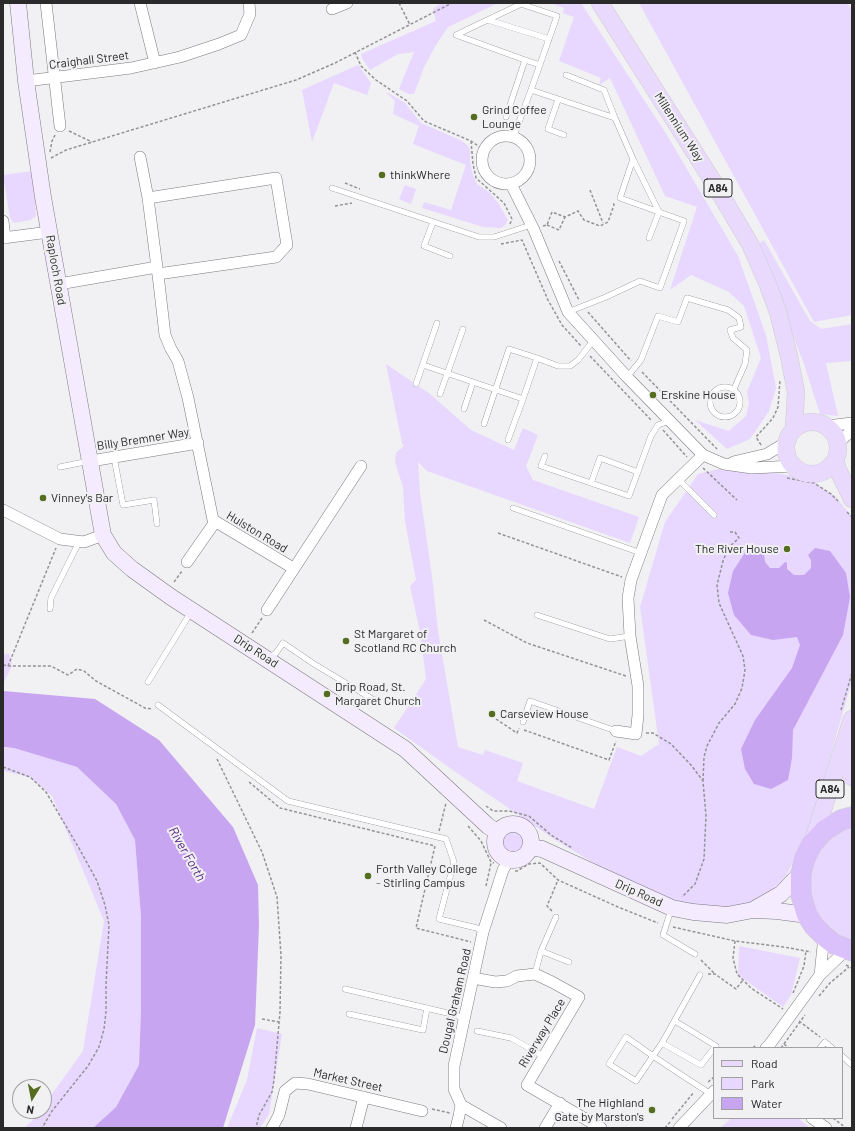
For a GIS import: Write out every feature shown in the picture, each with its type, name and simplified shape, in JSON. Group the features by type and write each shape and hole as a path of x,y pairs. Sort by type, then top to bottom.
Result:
{"highway":[{"name":"A84","path":"849,956 824,936 814,926 807,915 801,895 801,873 805,858 812,844 825,830 841,820 852,817"}],"main road":[{"name":"Millennium Way","path":"600,3 714,182 750,244 778,312 789,356 796,392 790,435"},
{"name":"Millennium Way","path":"796,392 820,424"},
{"path":"790,435 799,425 820,424"},
{"name":"A84","path":"820,424 834,433 838,443"},
{"name":"A84","path":"790,435 787,454 790,472"},
{"path":"790,472 819,473 829,468 835,460 838,451 838,443"},
{"path":"835,460 848,504"},
{"path":"819,473 827,477 848,504"},
{"name":"A84","path":"846,722 850,771 852,778"},
{"name":"A84","path":"812,844 846,722"}],"street":[{"name":"Raploch Road","path":"18,3 26,81 43,197 104,535"},
{"path":"46,3 60,126"},
{"path":"140,3 155,63"},
{"name":"Craighall Street","path":"26,81 132,68 155,63 219,44 241,35 250,14 248,3"},
{"path":"332,9 347,3"},
{"path":"496,138 513,138 518,140 524,145 529,156 527,172 511,184 499,183 492,180 486,174 482,166 484,150 489,143 496,138"},
{"name":"Hulston Road","path":"140,157 148,198 165,335 178,361 188,398 213,520 293,568"},
{"path":"59,284 157,270 276,257 287,245 276,178 148,198"},
{"path":"511,184 533,228 568,312 593,341 703,459 724,464 790,472"},
{"path":"3,221 4,238 50,232"},
{"path":"820,424 852,423"},
{"path":"838,443 852,430"},
{"path":"724,464 767,454 790,435"},
{"name":"Billy Bremner Way","path":"91,460 198,443"},
{"path":"618,732 636,734 638,714 637,680 630,636 628,598 631,580 662,496 678,479 703,459"},
{"path":"267,610 361,466"},
{"path":"3,510 60,539 84,542 104,535"},
{"path":"188,562 215,522"},
{"name":"Drip Road","path":"104,535 114,552 132,569 346,712 405,749 488,826 497,832"},
{"path":"518,824 523,827 530,836 530,847 525,856 515,860 504,858 496,850 494,844 497,832 506,825 518,824"},
{"name":"Drip Road","path":"530,847 542,849 677,903 693,912 727,915 753,910 777,911 807,915"},
{"name":"Dougal Graham Road","path":"460,1110 454,1089 454,1066 483,932 503,870 510,860"},
{"name":"Drip Road","path":"753,910 781,894 801,873"},
{"path":"820,975 824,936"},
{"path":"762,1045 770,1044 787,1010 820,975 849,956"},
{"path":"473,978 494,982 507,981 517,976 535,974"},
{"name":"Riverway Place","path":"535,974 579,997 527,1085 601,1128"},
{"name":"Market Street","path":"272,1128 280,1115 285,1091 295,1083 308,1084 422,1111"},
{"path":"678,1128 712,1092"},
{"path":"356,1128 364,1097"},
{"path":"545,1128 560,1103"},
{"path":"456,1128 460,1110 501,1128"},
{"path":"813,1119 826,1128"}],"lane":[{"path":"513,138 540,65 557,16 520,4 456,35 540,65"},
{"path":"488,20 549,39"},
{"path":"506,117 525,60"},
{"path":"566,75 604,90 633,159 659,212 649,238"},
{"path":"530,90 615,118"},
{"path":"558,100 548,129 564,135"},
{"path":"568,312 606,297 640,281 660,288 684,221 620,198 633,159"},
{"path":"332,188 479,237 494,237 517,230 533,228"},
{"path":"433,222 424,246 450,256"},
{"path":"627,377 641,360 658,316 678,322 687,298 728,310 739,318 741,326 730,330 733,338 747,350 745,364 734,389"},
{"path":"416,384 437,323"},
{"path":"440,394 462,329"},
{"path":"484,424 509,349 558,366 570,366 586,352 593,341"},
{"path":"508,440 537,358"},
{"path":"423,365 523,399"},
{"path":"464,409 473,382"},
{"path":"725,386 734,389 738,393 740,400 738,412 726,418 716,415 710,405 712,394 719,388 725,386"},
{"path":"545,456 542,466 629,496 651,436 658,425 669,421"},
{"path":"114,457 123,506 154,500 157,524"},
{"path":"591,483 600,458 638,472"},
{"path":"60,467 91,460"},
{"path":"678,479 714,515"},
{"path":"513,508 641,553"},
{"path":"50,609 51,598 79,542"},
{"path":"148,682 193,610"},
{"path":"536,615 610,639 630,636"},
{"path":"268,659 276,653 283,643 314,664 374,700"},
{"path":"523,722 530,701 618,732"},
{"path":"157,707 288,801 446,839 454,862 439,919 477,928 483,932"},
{"path":"677,903 663,935 695,954"},
{"path":"535,974 541,951 556,917"},
{"path":"541,951 569,962"},
{"path":"700,974 675,1021 653,1056 636,1081 609,1064 626,1037 653,1056 699,1086 712,1092"},
{"path":"345,989 456,1015 464,1019"},
{"path":"349,1014 423,1030 428,1008"},
{"path":"675,1021 716,1046 715,1047"},
{"path":"476,1030 511,1038 544,1056"},
{"path":"662,1042 701,1065 713,1049"},
{"path":"821,1047 825,1042 831,1047"},
{"path":"843,1057 852,1065"}],"path":[{"path":"399,3 410,25"},
{"path":"92,142 60,126 52,141 48,159 66,150 296,80 335,63 452,3"},
{"path":"355,52 361,66 376,80 407,101 424,121 471,141 484,150"},
{"path":"471,141 476,178 504,203 548,300 562,325 687,457 703,459 718,450 636,366 583,306 559,261"},
{"path":"345,183 360,188"},
{"path":"590,190 604,224"},
{"path":"533,228 547,225 559,230 565,217 578,211 584,220 600,226 608,222 614,205 612,200 620,198"},
{"path":"335,206 353,203"},
{"path":"547,225 552,212 565,217"},
{"path":"507,227 512,220"},
{"path":"500,244 522,240"},
{"path":"767,454 756,437 773,418 778,407 780,376"},
{"path":"703,459 701,466 737,500"},
{"path":"790,472 814,483 848,504 852,517"},
{"path":"677,903 695,884 704,859 706,816 703,781 704,757 707,746 720,723 736,704 742,688 745,670 743,656 719,604 718,585 723,561 729,547 739,538 734,532 728,532"},
{"path":"498,533 631,580"},
{"path":"8,666 60,539"},
{"path":"166,593 188,562"},
{"path":"245,644 267,610"},
{"path":"484,620 527,643 637,680"},
{"path":"3,665 51,666 68,675 78,669 84,671 96,681 145,708 157,707"},
{"path":"846,722 852,673"},
{"path":"496,719 517,733 518,728 609,760 618,732"},
{"path":"636,734 653,733 671,744 691,765 703,781"},
{"path":"216,755 262,852 277,898 281,956 279,1022 272,1092 259,1115 256,1128"},
{"path":"3,767 30,777 46,792 97,881 105,905 109,925 106,1012 104,1029 99,1047 88,1066 52,1111 42,1128"},
{"path":"446,801 416,928 473,942"},
{"path":"483,804 494,811 509,811 528,816 551,835 574,849"},
{"path":"556,917 547,906 558,880"},
{"path":"677,903 687,900"},
{"path":"735,941 733,958 737,974 751,988 787,1010 825,1042"},
{"path":"793,994 804,966 806,951"},
{"path":"695,954 715,974 736,989 743,980"},
{"path":"815,1000 830,983 849,956"},
{"path":"700,974 715,974"},
{"path":"782,1047 807,1012"},
{"path":"262,1019 279,1022"},
{"path":"784,1044 788,1047"},
{"path":"665,1128 699,1086 713,1078"},
{"path":"422,1111 433,1109 460,1110"},
{"path":"834,1119 846,1128"}],"green space":[{"path":"441,3 498,3 448,27 424,67 414,94 409,94 399,89 414,52 398,54 370,70 361,54 436,21 433,9"},
{"path":"550,3 581,3 665,132 738,256 766,335 776,388 769,411 750,439 727,449 695,420 729,431 746,416 749,403 747,392 761,358 744,306 729,292 691,275 670,290 697,207 665,196 610,78 599,85 601,78 559,61 574,17 563,13 564,8"},
{"path":"639,3 848,3 852,11 852,315 814,322"},
{"path":"358,65 371,83 367,95 334,83 312,142 302,90"},
{"path":"385,91 405,103 421,123 462,141 467,145 470,149 470,161 473,176 477,184 490,193 498,203 508,220 505,225 501,228 483,227 422,208 424,202 451,210 466,165 413,144 419,126 393,114 395,101"},
{"path":"33,171 36,216 30,220 14,223 10,218 3,175"},
{"path":"405,185 416,189 411,204 399,199"},
{"path":"764,240 810,321 821,329 852,324 852,361 826,363 838,416 820,414 804,364 758,244"},
{"path":"386,364 430,394 471,430 514,450 523,428 538,435 526,466 533,480 639,517 630,543 427,471 418,462 420,493 438,631 458,747 483,755 485,750 523,763 517,781 594,809 617,747 641,756 659,744 640,607 665,522 698,474 718,469 763,471 809,479 836,497 852,517 852,681 808,833 786,876 753,906 722,911 689,907 620,879 554,839 394,728 426,679 420,632 410,586 416,580 405,521 403,487 395,462 396,453 404,446 402,443"},
{"path":"9,653 12,666 3,684 3,655"},
{"path":"3,748 14,748 77,767 116,804 135,840 141,917 141,1008 139,1065 116,1107 93,1128 24,1128 33,1119 52,1119 52,1094 83,1051 104,921 52,796 30,777 3,771"},
{"path":"852,821 852,944 829,934 807,900 809,859 819,842"},
{"path":"512,831 520,834 523,842 520,850 512,853 504,850 501,842 504,834"},
{"path":"739,946 800,958 791,995 783,1007 738,975"},
{"path":"257,1028 282,1034 269,1114 260,1128 227,1128 247,1080"},
{"path":"731,1119 799,1119 810,1128 720,1128"}],"water":[{"path":"761,547 765,562 770,568 779,568 785,562 787,563 787,569 794,575 804,575 811,568 811,560 808,555 815,548 830,551 846,573 850,597 843,635 793,730 792,758 788,780 771,789 754,784 745,769 741,749 755,720 792,668 800,645 797,637 773,640 751,635 734,615 728,593 733,571 748,548"},
{"name":"River Forth","path":"3,691 95,699 159,740 233,827 258,885 259,926 255,1025 223,1128 93,1128 116,1107 139,1065 141,1008 141,917 135,840 116,804 77,767 14,748 3,747"}],"place":[{"name":"Grind Coffee Lounge","path":"474,117"},
{"name":"thinkWhere","path":"382,175"},
{"name":"Erskine House","path":"653,395"},
{"name":"Vinney's Bar","path":"43,498"},
{"name":"The River House","path":"787,549"},
{"name":"St Margaret of Scotland RC Church","path":"346,641"},
{"name":"Drip Road, St. Margaret Church","path":"327,694"},
{"name":"Carseview House","path":"492,714"},
{"name":"Forth Valley College - Stirling Campus","path":"368,876"},
{"name":"The Highland Gate by Marston's","path":"652,1110"}]}
